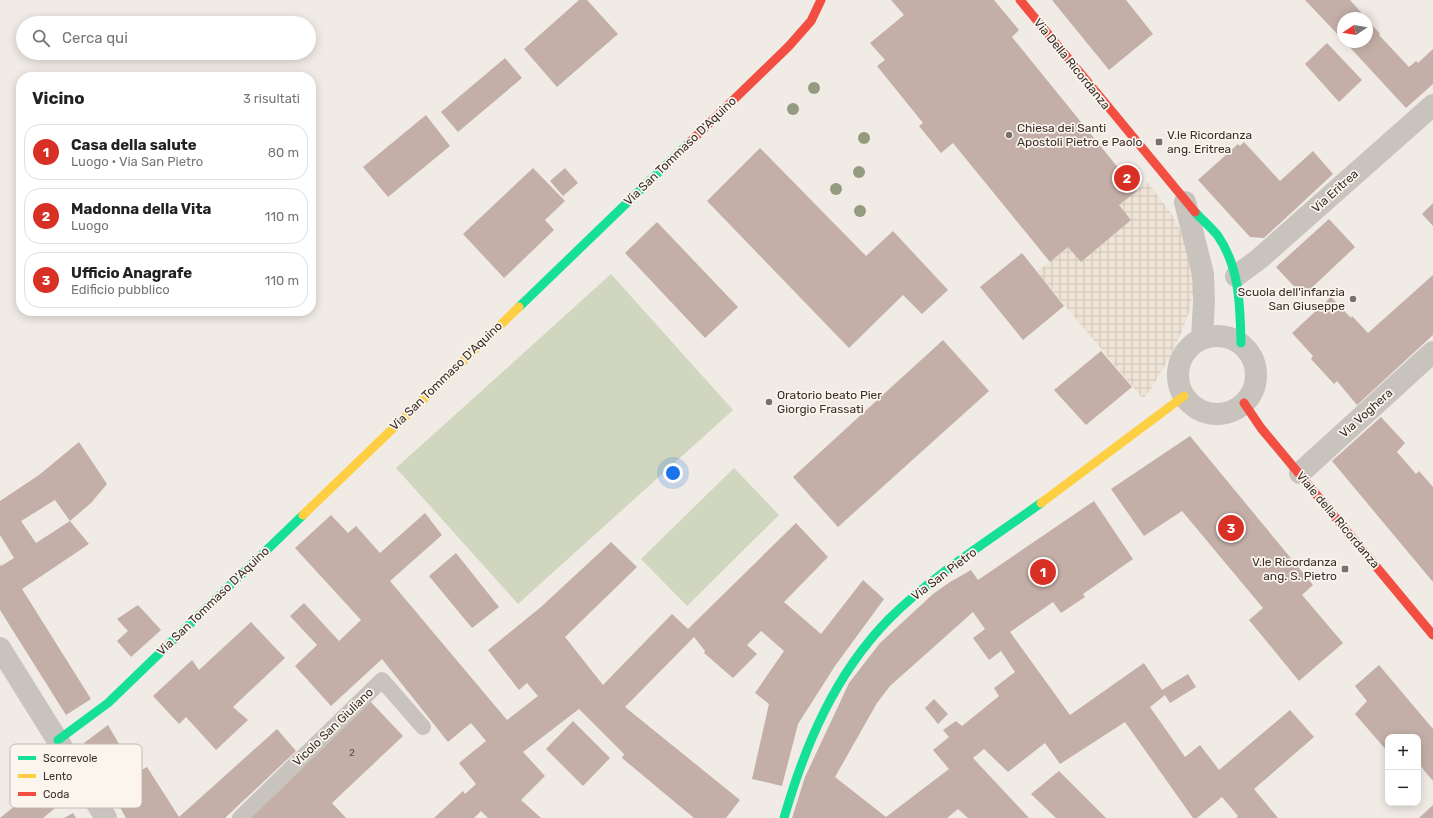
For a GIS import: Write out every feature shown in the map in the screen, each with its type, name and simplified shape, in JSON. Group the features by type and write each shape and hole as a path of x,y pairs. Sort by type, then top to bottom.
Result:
{"street":[{"name":"Via San Tommaso D'Aquino","path":"58,740 114,697 789,46 810,21 821,0"},
{"name":"Via Della Ricordanza","path":"1020,0 1185,202 1218,236 1232,262 1236,276 1240,306 1241,343"},
{"name":"Via Eritrea","path":"1236,276 1259,259 1433,105"},
{"name":"Via Della Ricordanza","path":"1185,202 1203,274 1204,300 1202,339"},
{"path":"1215,336 1229,337 1241,343 1250,353 1256,366 1256,380 1253,393 1235,410 1224,414 1213,414 1202,411 1192,405 1184,396 1179,384 1178,370 1182,357 1191,346 1202,339 1215,336"},
{"name":"Via Voghera","path":"1300,473 1433,352"},
{"name":"Via San Pietro","path":"784,818 808,745 822,712 847,671 876,632 904,604 941,574 1086,470 1184,396"},
{"name":"Viale della Ricordanza","path":"1244,403 1261,428 1300,473 1433,635"},
{"path":"0,648 60,744"},
{"path":"100,808 106,818"}],"lane":[{"name":"Vicolo San Giuliano","path":"240,818 382,680 423,727"}],"green space":[{"path":"611,274 733,410 518,604 396,468"},
{"path":"734,468 779,515 687,606 641,559"}],"shaded area":[{"path":"1147,182 1171,213 1181,231 1191,261 1193,292 1189,312 1182,331 1169,358 1151,389 1143,399 1037,272 1068,247 1081,262 1131,220 1119,205"}],"building":[{"path":"579,0 587,0 618,34 557,87 524,49"},
{"name":"Chiesa dei Santi Apostoli Pietro e Paolo","path":"891,0 994,0 1019,30 1012,37 1137,191 1119,205 1131,220 1081,262 1068,247 1050,262 953,143 941,153 919,126 923,123 877,66 885,60 870,43 904,15"},
{"path":"1052,0 1126,0 1153,34 1109,70"},
{"path":"1305,0 1350,0 1361,12 1337,12 1337,34"},
{"path":"1373,26 1380,34 1379,35 1409,67 1416,61 1418,63 1433,49 1433,84 1406,108 1351,48 1373,48"},
{"path":"1327,43 1362,80 1339,102 1305,64"},
{"path":"505,58 522,78 458,132 441,112"},
{"path":"426,115 450,146 388,197 363,167"},
{"path":"1244,142 1280,181 1313,151 1333,174 1264,238 1250,237 1198,180 1238,144 1240,146"},
{"path":"760,148 866,256 893,231 948,290 922,314 903,295 849,348 707,201"},
{"path":"533,168 565,201 545,220 554,230 504,278 463,234"},
{"path":"565,168 578,183 563,196 550,181"},
{"path":"1433,203 1433,226 1422,214"},
{"path":"1329,219 1355,247 1303,296 1276,267"},
{"path":"657,222 738,307 705,338 625,253"},
{"path":"1022,253 1064,306 1023,340 980,287"},
{"path":"1433,275 1433,335 1357,405 1337,381 1334,384 1311,359 1313,356 1292,333 1331,297 1368,333"},
{"path":"943,340 989,391 838,527 793,477"},
{"path":"1101,351 1132,387 1086,425 1054,390"},
{"path":"1381,417 1405,443 1397,452 1416,474 1419,471 1433,487 1433,582 1332,461"},
{"path":"1190,436 1313,585 1302,595 1343,643 1299,681 1249,620 1263,608 1182,511 1144,536 1111,489"},
{"path":"79,442 107,484 91,503 70,521 89,544 22,589 91,699 66,715 0,610 0,564 1,566 14,558 0,535 0,501 39,475","holes":["55,500 70,521 36,543 21,521"]},
{"path":"1094,501 1133,559 1083,594 1085,597 1061,613 1053,602 1010,632 1070,715 1144,663 1162,690 1188,674 1196,687 1170,703 1165,695 1150,707 1185,757 1200,745 1219,770 1290,710 1314,737 1254,789 1278,818 1236,818 1238,816 1222,797 1197,818 1193,818 1125,722 1060,764 1045,743 1008,772 984,749 973,758 1029,818 968,818 958,809 947,818 792,818 805,777 849,683 880,643 933,594 950,582 971,570 978,580","holes":["973,612 985,629 973,638 989,660 1001,651 1015,672 994,688 999,696 962,726 956,721 943,730 949,737 933,750 949,769 886,817 835,777 877,703 890,686"]},
{"path":"425,513 442,535 390,581 507,720 538,696 527,683 519,690 488,650 541,607 611,542 637,567 565,637 603,685 672,614 688,629 796,523 828,557 784,602 821,634 863,580 884,599 835,666 798,724 782,786 752,779 769,704 755,693 784,651 761,631 747,645 757,654 733,678 704,653 705,651 694,637 625,707 740,800 726,818 694,818 622,758 624,754 579,709 523,752 545,776 521,800 541,818 488,818 481,811 474,818 434,818 463,791 465,794 476,784 459,763 486,741 471,723 448,742 382,659 331,706 295,666 317,645 290,616 304,603 339,641 361,620 295,548 331,515 348,533 356,526 380,553"},
{"path":"456,553 499,607 472,628 429,576"},
{"path":"138,605 161,630 131,657 117,641 128,631 117,619"},
{"path":"251,622 285,658 233,707 248,720 216,750 186,717 179,724 153,696 192,660 199,670"},
{"path":"1379,665 1433,729 1433,781 1421,767 1421,734 1385,734 1385,749 1355,714 1367,701 1355,686"},
{"path":"934,699 948,714 938,724 925,708"},
{"path":"369,700 403,736 332,803 346,818 251,818"},
{"path":"573,721 610,758 583,786 546,749"},
{"path":"108,725 119,744 85,744"},
{"path":"277,729 296,751 225,818 126,818 120,808 142,808 142,770 147,767 179,817"},
{"path":"1059,771 1106,818 1056,818 1031,794"},
{"path":"1433,805 1433,818 1419,818"},
{"path":"12,808 55,808 43,818 0,818"},
{"path":"73,813 76,818 64,818"}],"traffic: fast":[{"path":"519,307 689,143"},
{"path":"1195,212 1218,236 1231,261 1235,274 1239,301 1241,343"},
{"path":"784,818 792,791 812,737 824,712 853,663 870,640 906,603 943,572 1041,503"},
{"path":"58,740 108,703 303,515"}],"traffic: slow":[{"path":"303,515 519,307"},
{"path":"1041,503 1184,396"}],"traffic: jam":[{"path":"689,143 789,46 811,21 821,0"},
{"path":"1020,0 1195,212"},
{"path":"1244,403 1261,428 1433,635"}],"place":[{"name":"Chiesa dei Santi Apostoli Pietro e Paolo","path":"1009,135"},
{"name":"V.le Ricordanza ang. Eritrea","path":"1159,142"},
{"name":"Madonna della Vita","path":"1127,178"},
{"name":"Scuola dell'infanzia San Giuseppe","path":"1353,299"},
{"name":"Oratorio beato Pier Giorgio Frassati","path":"769,402"},
{"name":"Ufficio Anagrafe","path":"1231,528"},
{"name":"V.le Ricordanza ang. S. Pietro","path":"1345,569"},
{"name":"Casa della salute","path":"1043,572"}]}
